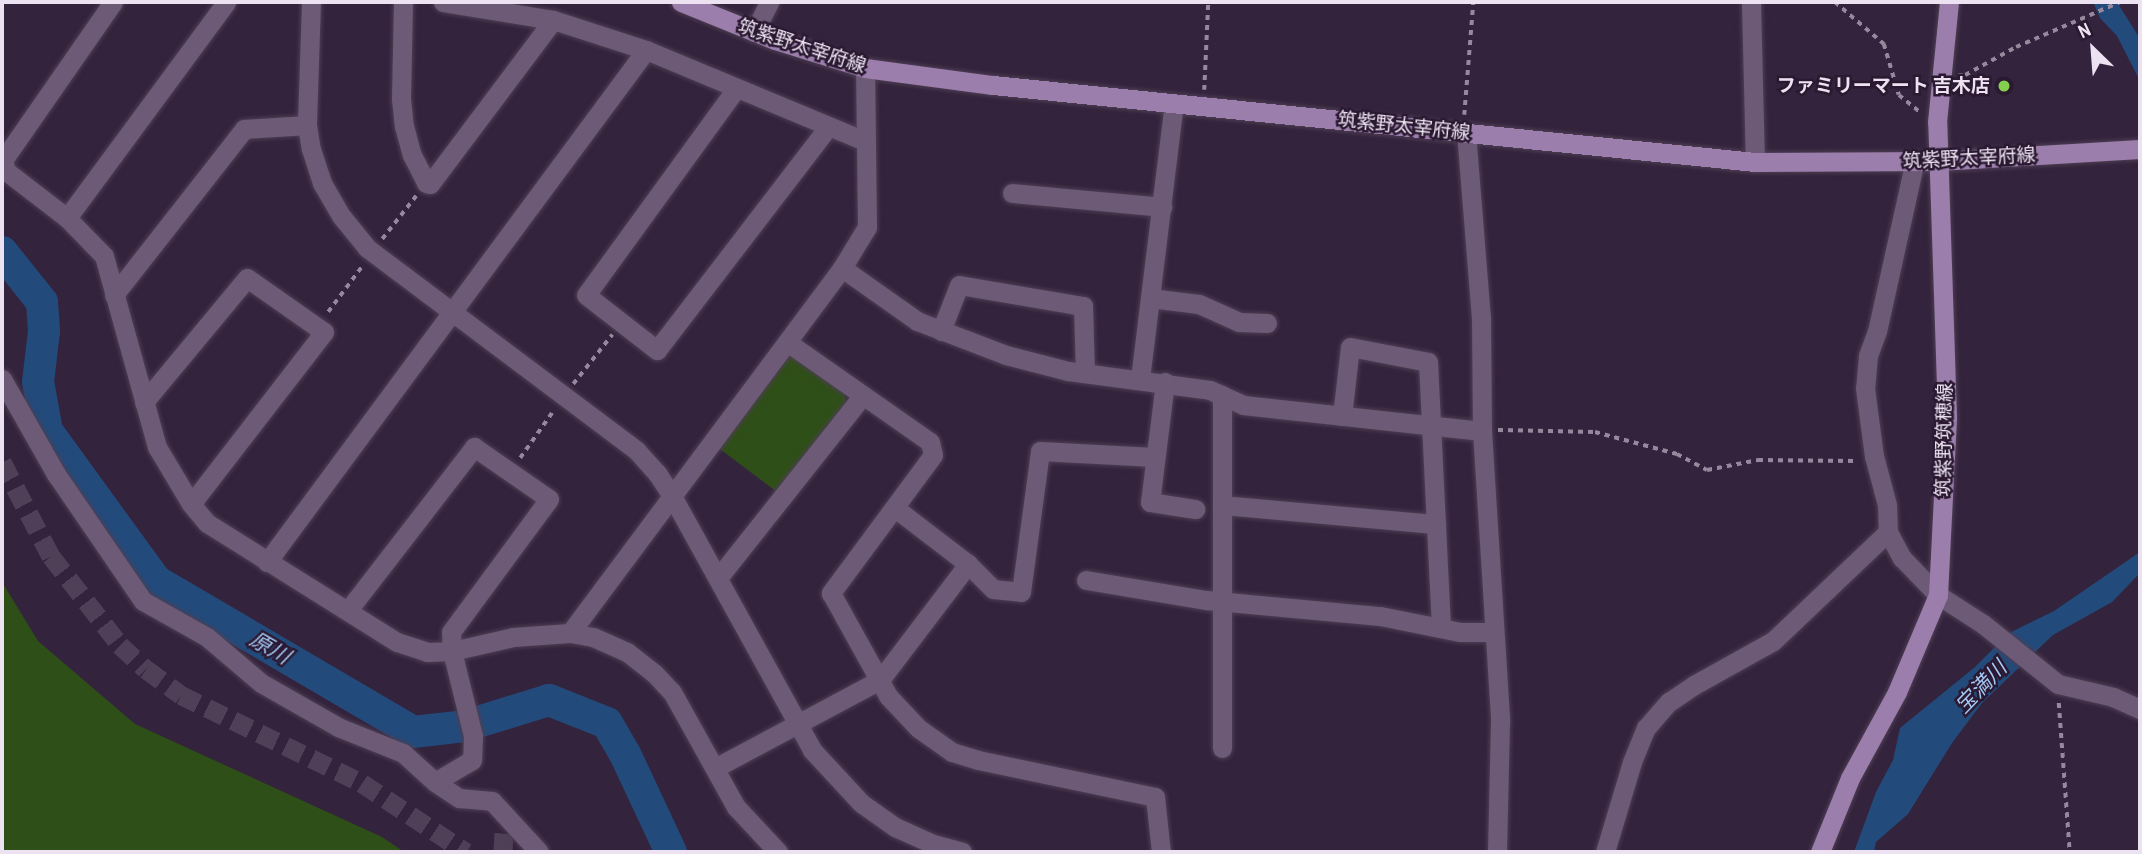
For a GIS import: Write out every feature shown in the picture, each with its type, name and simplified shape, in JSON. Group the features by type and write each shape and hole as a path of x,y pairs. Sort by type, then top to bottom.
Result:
{"main road":[{"name":"筑紫野太宰府線","path":"681,2 754,32 865,68 1174,103 1755,162 1938,160 2140,149"},
{"name":"筑紫野筑穂線","path":"1820,852 1850,778 1897,692 1938,595 1947,416 1937,122 1949,2"}],"street":[{"path":"113,2 3,160 6,171 67,218 104,256 156,447 191,504 206,523 397,642 427,652 452,651 513,637 569,633 593,637 627,652 654,673 672,692 736,807 778,852"},
{"path":"67,218 226,2"},
{"path":"311,2 307,125 311,149 322,183 342,217 372,252 637,452 657,473 672,496 812,750 861,803 895,827 933,844 962,852"},
{"path":"403,2 401,99 404,126 412,155 426,183 430,184 553,20"},
{"path":"443,2 553,20 646,50 735,90 864,141"},
{"path":"754,32 769,2"},
{"path":"1751,2 1755,162"},
{"path":"267,562 646,50"},
{"path":"569,633 842,268 867,227 865,68"},
{"path":"735,90 586,295 657,350 828,127"},
{"path":"1140,379 1174,103"},
{"path":"114,295 244,129 307,125"},
{"path":"1466,132 1481,317 1482,431 1500,721 1497,852"},
{"path":"1915,160 1877,331 1868,356 1865,388 1874,456 1887,505 1888,532 1902,558 1938,595 1983,624 2039,671 2058,684 2113,697 2140,709"},
{"path":"1012,193 1162,207"},
{"path":"842,268 917,321 1006,355 1085,373 1210,390 1243,405 1482,431"},
{"path":"144,402 247,278 324,332 191,504"},
{"path":"941,331 959,285 1083,306 1085,373"},
{"path":"1150,298 1199,304 1239,322 1267,323"},
{"path":"787,342 930,442 933,455 831,593 888,696 918,728 953,752 978,760 1155,797 1161,852"},
{"path":"1342,416 1350,347 1428,362 1441,628"},
{"path":"2,379 56,474 143,601 207,637 261,684 338,727 403,753 459,799 492,801 506,823 540,852"},
{"path":"1165,382 1150,502 1195,509"},
{"path":"718,578 863,395"},
{"path":"1222,395 1223,748"},
{"path":"349,610 474,447 549,499 450,632 452,651 473,736 472,760 435,782"},
{"path":"895,508 968,564 993,589 1021,592 1040,451 1154,457"},
{"path":"1222,505 1436,524"},
{"path":"1605,852 1632,762 1646,728 1669,702 1773,641 1888,532"},
{"path":"715,768 880,680 968,564"},
{"path":"1086,580 1222,601 1380,616 1441,628 1494,632"}],"path":[{"path":"1203,106 1208,2"},
{"path":"1466,132 1464,121 1473,2"},
{"path":"1835,2 1884,44 1899,95 1907,104 1937,122"},
{"path":"1942,75 1965,75 2016,47 2120,2"},
{"path":"317,327 426,183"},
{"path":"510,472 563,396 622,323"},
{"path":"1482,431 1534,429 1595,432 1677,454 1707,470 1758,460 1855,462 1874,456"},
{"path":"2058,684 2070,852"}],"green space":[{"path":"796,356 844,390 846,403 777,492 716,446 784,357"},
{"path":"2,582 38,641 135,724 382,837 404,852 2,852"}],"water":[{"path":"2093,2 2117,2 2140,39 2140,81 2117,36 2100,18"},
{"name":"宝満川","path":"2140,552 2140,573 2112,602 2053,635 1982,703 1952,743 1908,814 1876,842 1874,852 1854,852 1876,792 1893,760 1900,728 1975,667 2009,633 2054,611"}],"waterway":[{"name":"原川","path":"2,252 42,302 44,331 38,382 47,431 156,581 413,732 465,726 549,700 607,723 625,754 671,852"}],"tunnel":[{"path":"2,462 51,556 120,645 146,669 181,695 362,783 466,852"},
{"path":"503,852 504,833"}],"place":[{"name":"ファミリーマート 吉木店","path":"2004,86"}]}
